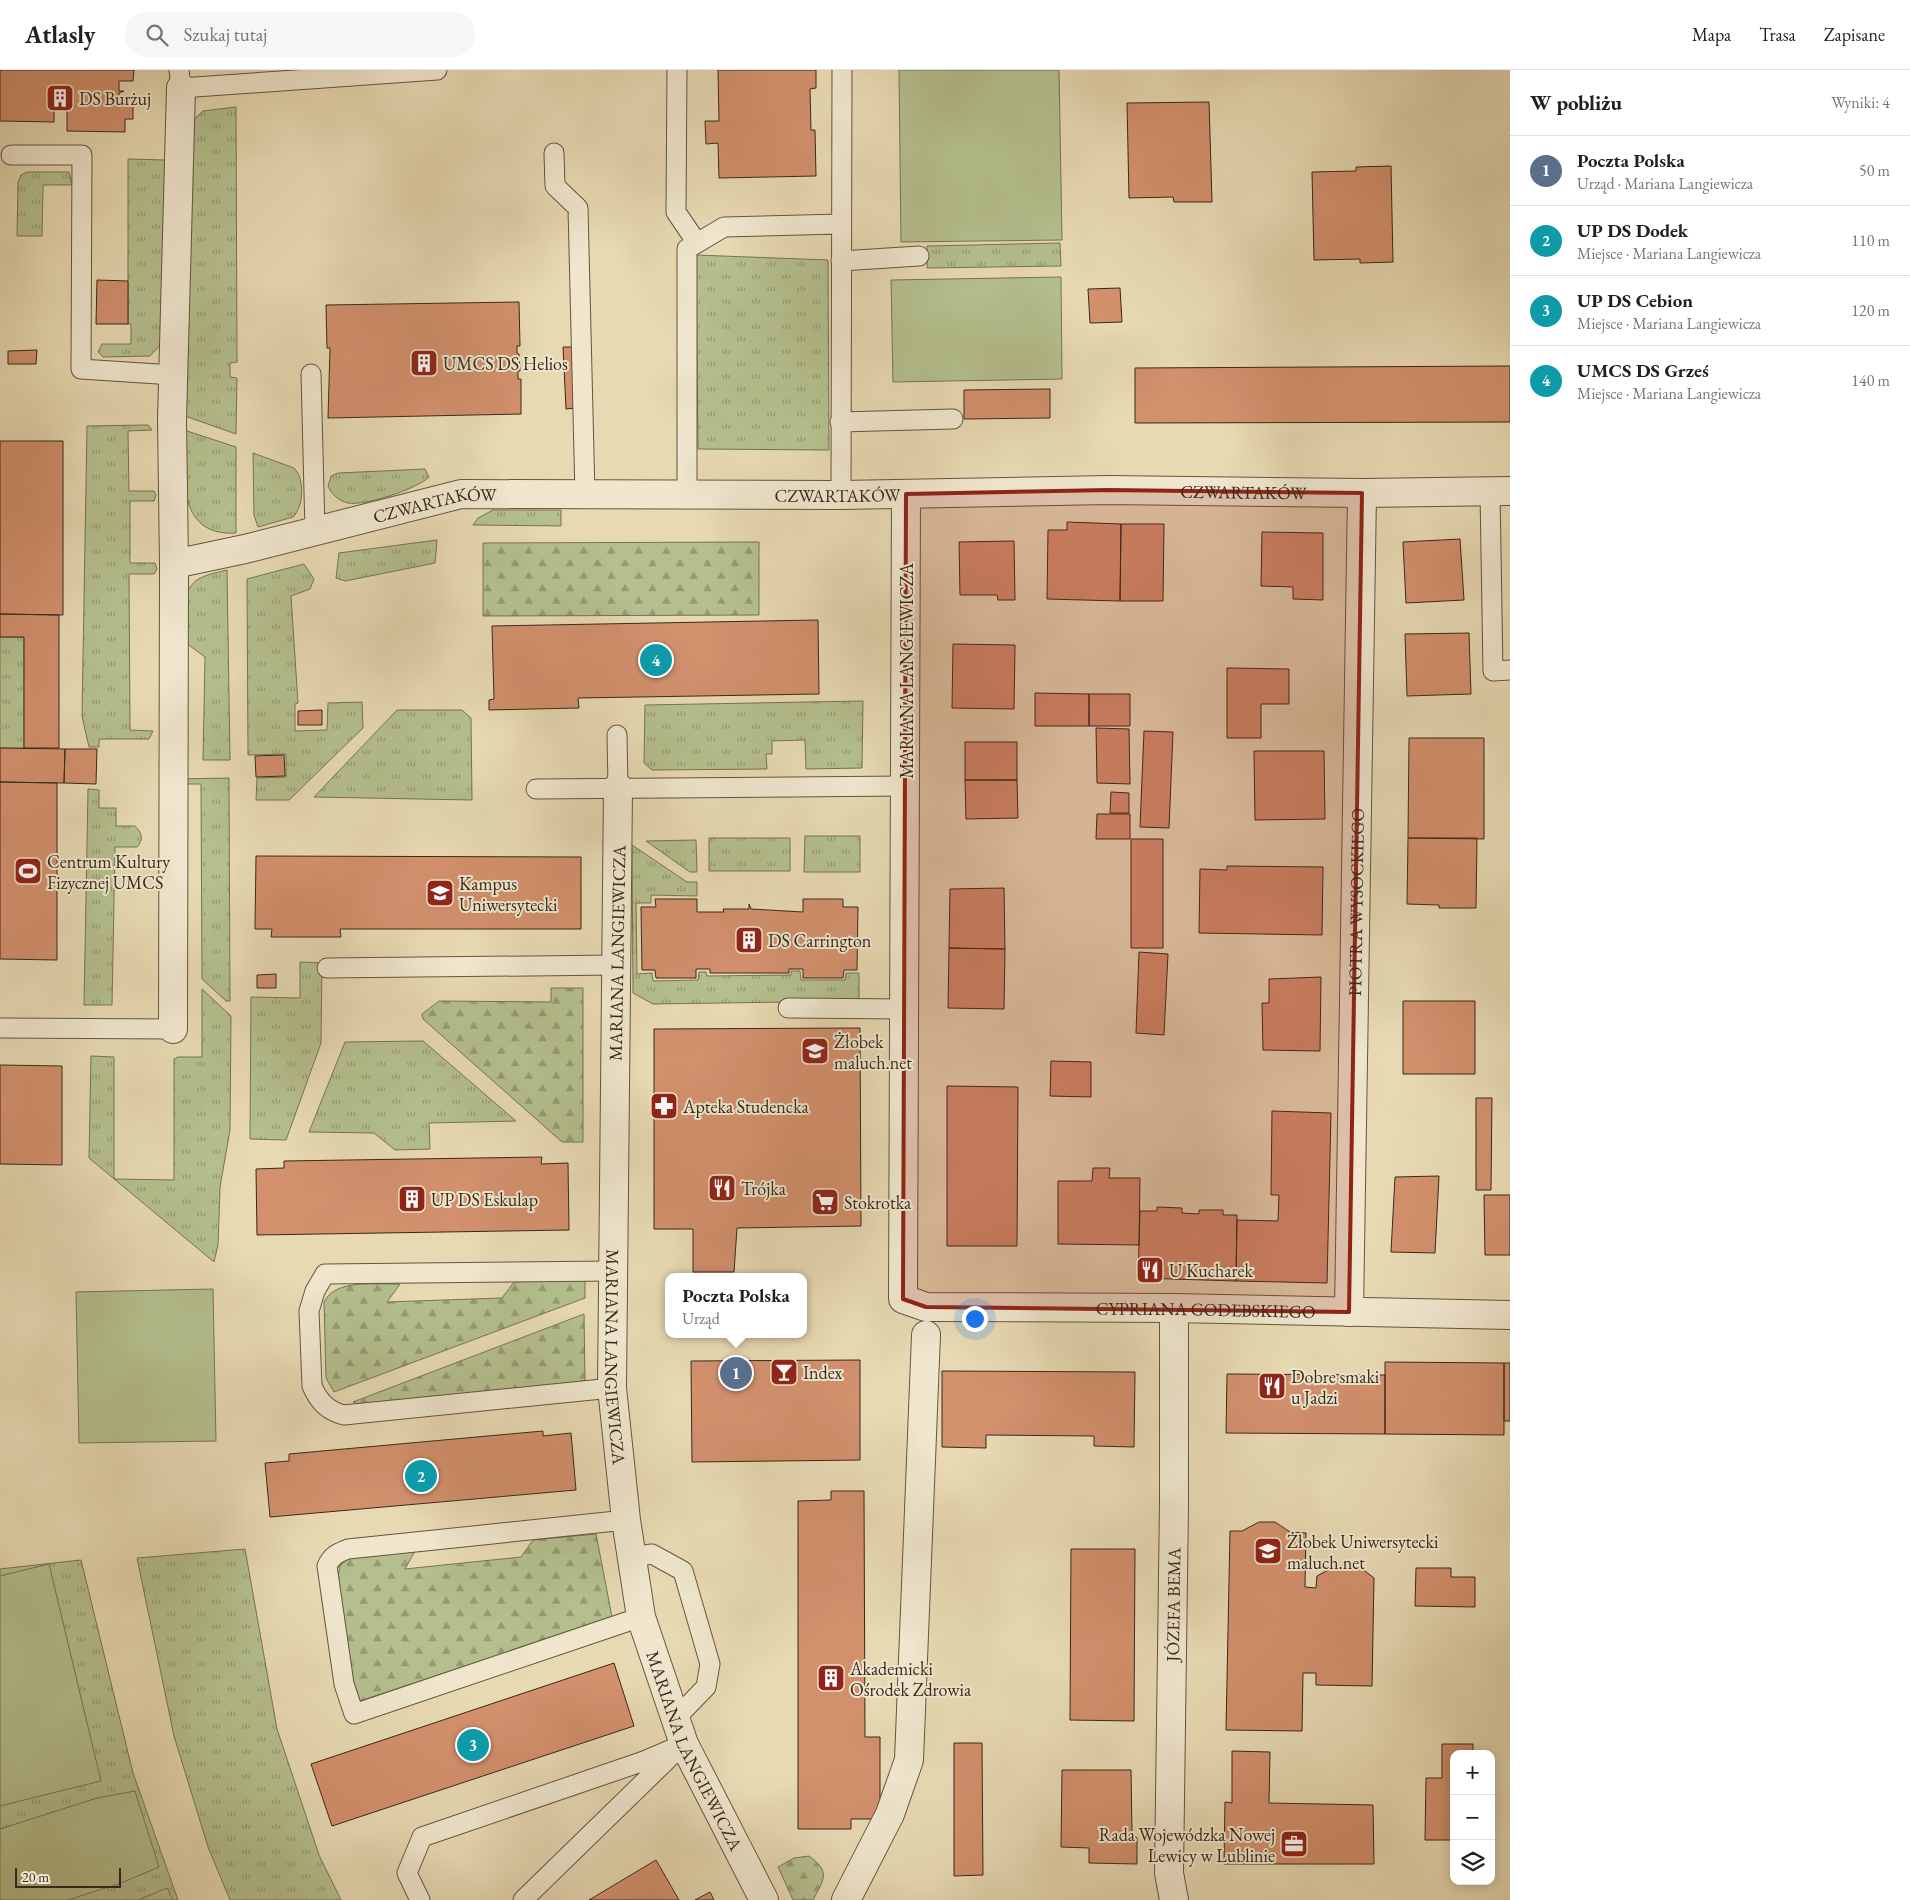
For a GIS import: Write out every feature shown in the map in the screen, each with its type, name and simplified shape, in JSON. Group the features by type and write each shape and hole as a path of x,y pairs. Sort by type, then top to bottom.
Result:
{"street":[{"path":"173,1029 173,374 180,79"},
{"name":"CZWARTAKÓW","path":"174,564 461,494 586,495 687,493 840,495 1108,490 1362,493 1500,492"},
{"name":"PIOTRA WYSOCKIEGO","path":"1350,1312 1362,493"},
{"name":"MARIANA LANGIEWICZA","path":"903,1299 906,494"},
{"name":"MARIANA LANGIEWICZA","path":"618,787 612,1388 626,1520 641,1618 684,1744 764,1900"},
{"name":"CYPRIANA GODEBSKIEGO","path":"903,1299 926,1307 1174,1308 1510,1315"},
{"name":"JÓZEFA BEMA","path":"1174,1308 1174,1503 1169,1873 1174,1900"},
{"path":"852,1889 890,1814 909,1760 926,1335"}],"lane":[{"path":"180,79 437,70"},
{"path":"676,70 676,212 698,243"},
{"path":"840,495 842,70"},
{"path":"554,153 555,186 578,208 586,495"},
{"path":"11,155 82,155 81,369 173,374"},
{"path":"687,493 687,249 724,227 841,224"},
{"path":"841,261 919,256"},
{"path":"312,374 315,531"},
{"path":"840,422 953,419"},
{"path":"1500,492 1493,671 1510,670"},
{"path":"618,735 618,787"},
{"path":"536,789 905,786"},
{"path":"327,968 617,965"},
{"path":"788,1008 904,1009"},
{"path":"0,1028 173,1029"},
{"path":"612,1388 344,1415 333,1412 317,1397 312,1386 309,1310 315,1291 324,1274 613,1271"},
{"path":"626,1520 348,1549 337,1553 330,1558 327,1566 327,1575 344,1684 354,1714 641,1618"},
{"path":"631,1557 652,1554 683,1571 710,1664 706,1687 676,1718"},
{"path":"420,1900 407,1873 422,1837 644,1761 684,1744"},
{"path":"523,1900 684,1744"}],"highlighted area":[{"path":"1108,490 1362,493 1349,1312 926,1307 903,1299 906,494"}],"green space":[{"path":"899,70 1059,70 1062,240 901,242"},
{"path":"236,107 237,362 230,363 230,377 237,378 236,434 185,416 189,124 203,111"},
{"path":"128,159 165,160 163,342 150,356 103,357 98,352 102,344 131,344 131,324 128,324"},
{"path":"27,172 69,172 72,185 43,185 42,236 17,236 18,182 21,175"},
{"path":"1060,243 1061,266 927,268 927,246"},
{"path":"696,255 828,260 829,450 698,449"},
{"path":"1061,277 1062,379 893,382 891,280"},
{"path":"148,425 152,430 128,431 129,491 154,491 156,495 154,501 130,501 130,563 155,563 157,569 154,574 129,574 130,730 153,731 149,739 99,739 99,747 89,747 82,716 87,426"},
{"path":"184,430 236,447 236,533 216,531 202,524 193,513 187,498 185,481"},
{"path":"253,453 294,468 298,473 302,492 297,512 293,517 258,527 254,515"},
{"path":"425,469 429,477 423,482 403,491 366,502 348,503 342,501 331,492 328,486 331,476 338,473"},
{"path":"493,510 561,510 561,526 473,525 478,518"},
{"path":"437,540 435,563 345,581 336,578 339,553"},
{"path":"759,542 759,615 483,616 483,543"},
{"path":"304,564 314,579 310,589 291,596 298,703 295,704 295,731 327,730 328,703 362,702 363,728 289,800 256,800 257,778 286,777 286,754 248,755 247,579"},
{"path":"227,570 230,760 203,760 205,657 186,643 187,594 193,583 203,577"},
{"path":"0,637 24,637 24,748 0,748"},
{"path":"863,701 862,768 806,769 805,740 772,741 772,754 766,754 767,769 652,770 644,763 645,705"},
{"path":"397,710 462,710 471,718 472,800 314,797"},
{"path":"229,778 230,1001 226,1001 202,979 201,784 177,784 177,779"},
{"path":"88,789 99,790 99,808 116,808 116,826 135,826 141,836 141,841 137,847 115,847 112,1005 84,1005"},
{"path":"805,836 860,836 860,872 804,872"},
{"path":"709,838 790,838 790,871 709,871"},
{"path":"696,840 697,872 690,872 646,841"},
{"path":"632,845 687,882 697,882 697,896 651,895 651,903 636,903 637,974 652,973 653,981 698,980 699,972 706,972 707,976 791,975 791,971 800,971 801,980 845,980 846,973 859,973 859,1001 653,1004 633,993"},
{"path":"300,962 322,963 321,1043 286,1140 250,1139 251,997 300,998"},
{"path":"551,988 583,988 583,1142 562,1142 423,1019 422,1014 439,1001 551,1002"},
{"path":"202,989 231,1016 230,1130 220,1187 218,1245 214,1262 114,1179 174,1180 174,1059 178,1057 202,1057"},
{"path":"423,1041 516,1121 429,1123 430,1149 395,1150 374,1133 309,1132 345,1042"},
{"path":"91,1056 114,1057 114,1179 89,1158"},
{"path":"585,1279 585,1298 334,1392 326,1378 324,1302 330,1294 338,1289 358,1284 400,1284 387,1302 502,1298 514,1282"},
{"path":"213,1289 216,1441 79,1443 76,1292"},
{"path":"584,1314 585,1381 362,1405 353,1402"},
{"path":"596,1534 612,1617 360,1701 351,1673 338,1577 340,1566 349,1558 415,1551 405,1569 521,1557 533,1540"},
{"path":"245,1549 277,1729 319,1855 341,1900 230,1900 208,1847 174,1736 137,1558"},
{"path":"81,1560 133,1773 178,1900 0,1900 0,1569"},
{"path":"49,1564 101,1781 0,1806 0,1576"},
{"path":"135,1791 159,1867 121,1883 68,1900 0,1900 0,1829 97,1798"},
{"path":"809,1856 823,1871 820,1887 813,1900 793,1900 778,1867 794,1858"},
{"path":"167,1888 173,1900 138,1900"}],"building":[{"name":"DS Burżuj","path":"0,70 134,70 133,81 119,81 119,91 124,91 119,93 119,103 133,104 133,119 125,119 125,132 67,131 67,107 54,107 54,122 0,121"},
{"path":"718,70 816,70 816,88 810,89 811,130 815,130 816,176 719,178 718,143 706,144 705,121 719,121"},
{"path":"1209,102 1212,202 1174,202 1173,197 1129,198 1127,103"},
{"path":"1391,166 1393,262 1360,263 1360,259 1314,260 1312,172 1356,171 1356,167"},
{"path":"97,280 128,281 128,324 96,324"},
{"path":"1120,288 1122,322 1090,323 1088,289"},
{"name":"UMCS DS Helios","path":"519,302 520,346 517,346 517,353 519,354 520,371 518,371 518,379 521,379 521,414 328,418 330,348 327,348 326,305"},
{"path":"563,347 572,347 575,408 566,409"},
{"path":"37,350 36,364 8,364 8,351"},
{"path":"1510,366 1510,422 1135,423 1135,368"},
{"path":"1050,389 1050,418 964,419 964,390"},
{"path":"0,441 63,441 63,615 0,614"},
{"path":"1067,522 1121,524 1120,601 1047,599 1048,530 1067,530"},
{"path":"1121,524 1164,524 1163,601 1120,601"},
{"path":"1262,532 1323,533 1323,600 1293,599 1293,587 1261,586"},
{"path":"1460,539 1464,600 1406,603 1403,542"},
{"path":"1014,541 1015,600 998,600 997,595 960,595 959,542"},
{"path":"0,614 59,615 59,748 24,748 24,637 0,637"},
{"path":"818,620 819,694 578,698 579,708 489,710 489,700 494,699 492,626"},
{"path":"1469,633 1471,694 1407,696 1405,634"},
{"path":"953,644 1015,645 1014,709 952,708"},
{"path":"1227,668 1289,669 1289,704 1261,704 1261,738 1227,738"},
{"path":"1035,693 1089,694 1089,726 1035,726"},
{"path":"1089,694 1130,694 1130,726 1089,726"},
{"path":"322,710 322,725 298,725 298,711"},
{"path":"1096,728 1129,729 1130,784 1097,783"},
{"path":"1144,731 1173,732 1169,828 1140,827"},
{"path":"1409,738 1484,738 1484,839 1408,838"},
{"path":"965,742 1017,742 1017,780 965,780"},
{"path":"0,748 65,749 64,783 0,782"},
{"path":"65,749 97,749 96,784 64,783"},
{"path":"1254,751 1324,751 1325,819 1255,820"},
{"path":"284,755 285,776 256,777 255,756"},
{"path":"965,780 1017,780 1018,818 966,819"},
{"name":"Centrum Kultury Fizycznej UMCS","path":"0,782 57,783 57,960 0,959"},
{"path":"1111,792 1129,793 1129,813 1110,813"},
{"path":"1097,814 1130,814 1130,839 1096,839"},
{"path":"1408,838 1477,838 1476,908 1439,908 1439,905 1407,904"},
{"path":"1131,839 1163,839 1163,948 1131,948"},
{"path":"256,856 581,857 581,929 340,929 341,937 271,937 272,929 255,929"},
{"path":"1227,866 1323,867 1322,935 1199,933 1200,869 1227,870"},
{"path":"1004,888 1005,949 949,948 950,889"},
{"name":"DS Carrington","path":"655,899 697,899 697,912 724,912 723,909 749,909 749,904 751,909 803,912 803,899 843,899 843,907 858,907 857,970 844,970 843,978 803,978 803,969 789,969 789,973 710,973 710,969 696,969 696,978 656,978 655,970 642,970 641,907 656,907"},
{"path":"949,948 1005,949 1004,1009 948,1008"},
{"path":"1139,952 1168,954 1164,1035 1136,1033"},
{"path":"276,974 276,988 257,988 257,975"},
{"path":"1321,977 1320,1051 1263,1050 1262,1003 1269,1003 1269,979"},
{"path":"1403,1001 1475,1001 1475,1074 1403,1074"},
{"path":"860,1028 861,1226 737,1228 734,1272 693,1272 693,1229 654,1229 654,1029"},
{"path":"1051,1061 1091,1062 1091,1097 1050,1096"},
{"path":"0,1065 62,1066 62,1165 0,1164"},
{"path":"947,1086 1018,1087 1017,1246 947,1246"},
{"path":"1476,1098 1492,1098 1491,1190 1476,1190"},
{"path":"1272,1111 1331,1113 1327,1283 1236,1281 1237,1220 1278,1221 1279,1195 1271,1195"},
{"name":"UP DS Eskulap","path":"542,1157 541,1164 568,1163 569,1230 257,1235 256,1169 284,1168 284,1161"},
{"path":"1093,1168 1110,1168 1109,1178 1140,1178 1139,1245 1058,1244 1058,1181 1092,1181"},
{"path":"1439,1176 1435,1253 1391,1252 1395,1177"},
{"path":"1484,1195 1510,1195 1510,1255 1485,1255"},
{"path":"1157,1207 1182,1208 1182,1213 1199,1214 1199,1210 1223,1210 1223,1215 1237,1215 1236,1281 1138,1278 1140,1211 1157,1211"},
{"path":"860,1360 860,1460 692,1462 691,1361"},
{"path":"1385,1362 1504,1363 1504,1435 1385,1434"},
{"path":"1504,1363 1510,1363 1510,1421 1504,1421"},
{"path":"942,1371 1135,1372 1134,1447 1094,1446 1094,1436 986,1435 986,1448 942,1447"},
{"path":"1227,1374 1385,1375 1385,1434 1226,1433"},
{"path":"543,1431 543,1436 571,1433 576,1490 270,1517 265,1463 289,1461 289,1454"},
{"name":"Akademicki Ośrodek Zdrowia","path":"831,1491 864,1491 865,1737 880,1737 880,1819 851,1819 851,1829 798,1829 798,1501 831,1500"},
{"path":"1259,1522 1275,1522 1290,1532 1306,1533 1305,1587 1316,1588 1317,1576 1330,1569 1345,1565 1361,1568 1374,1578 1372,1686 1316,1685 1316,1673 1303,1673 1302,1731 1226,1730 1230,1531 1242,1531"},
{"path":"1071,1549 1135,1549 1134,1721 1070,1720"},
{"path":"1416,1568 1451,1568 1451,1577 1475,1577 1475,1607 1415,1606"},
{"path":"614,1663 634,1726 332,1826 311,1764"},
{"path":"954,1743 982,1743 983,1875 954,1876"},
{"path":"1442,1744 1473,1744 1473,1750 1450,1750 1450,1840 1425,1840 1426,1778 1442,1778"},
{"path":"1232,1751 1270,1752 1269,1803 1373,1805 1374,1864 1224,1864 1225,1802 1232,1803"},
{"path":"1062,1770 1131,1770 1132,1834 1137,1838 1137,1864 1089,1863 1089,1848 1061,1847"},
{"path":"656,1860 679,1900 589,1900"},
{"path":"710,1892 714,1900 695,1900"}],"place":[{"name":"DS Burżuj","path":"60,98"},
{"name":"UMCS DS Helios","path":"424,363"},
{"name":"UMCS DS Grześ","path":"656,660"},
{"name":"Centrum Kultury Fizycznej UMCS","path":"28,871"},
{"name":"Kampus Uniwersytecki","path":"440,893"},
{"name":"DS Carrington","path":"749,940"},
{"name":"Żłobek maluch.net","path":"815,1051"},
{"name":"Apteka Studencka","path":"664,1106"},
{"name":"Trójka","path":"722,1188"},
{"name":"UP DS Eskulap","path":"412,1199"},
{"name":"Stokrotka","path":"825,1202"},
{"name":"U Kucharek","path":"1150,1270"},
{"name":"Index","path":"784,1372"},
{"name":"Poczta Polska","path":"736,1373"},
{"name":"Dobre smaki u Jadzi","path":"1272,1386"},
{"name":"UP DS Dodek","path":"421,1476"},
{"name":"Żłobek Uniwersytecki maluch.net","path":"1268,1551"},
{"name":"Akademicki Ośrodek Zdrowia","path":"831,1678"},
{"name":"UP DS Cebion","path":"473,1745"},
{"name":"Rada Wojewódzka Nowej Lewicy w Lublinie","path":"1294,1844"}]}
